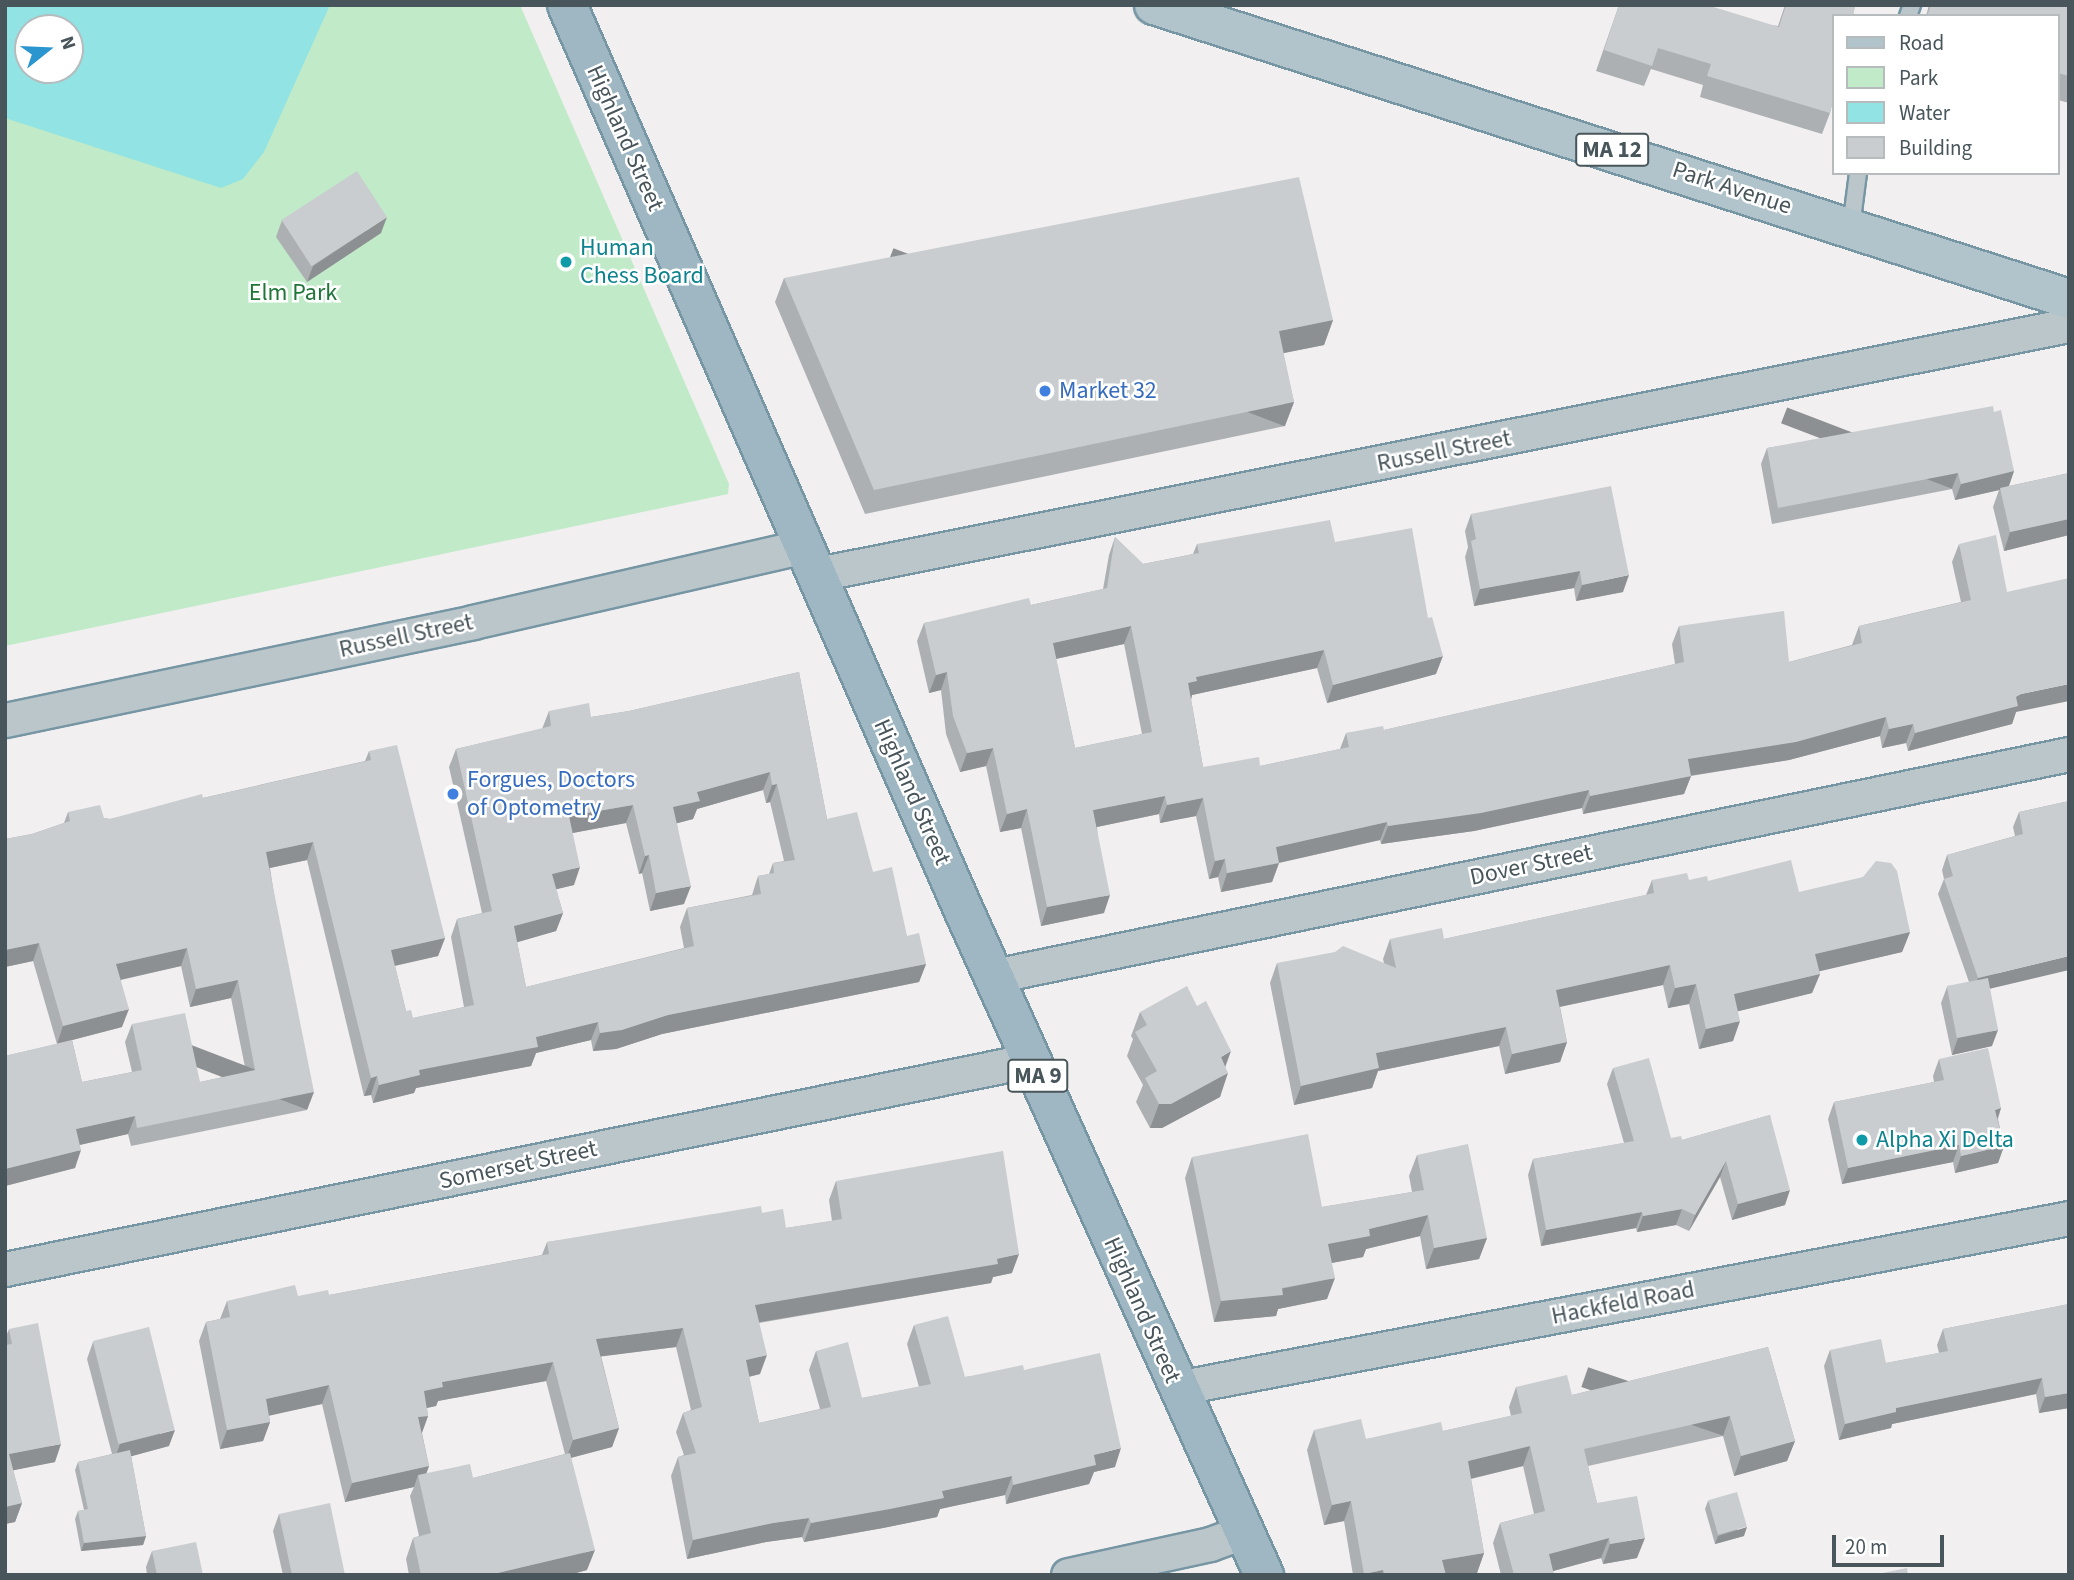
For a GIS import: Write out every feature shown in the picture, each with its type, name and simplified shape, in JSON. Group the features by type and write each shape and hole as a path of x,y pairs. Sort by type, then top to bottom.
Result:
{"highway":[{"name":"Highland Street","path":"567,5 1031,1060 1177,1388 1264,1575"}],"main road":[{"name":"Park Avenue","path":"1154,5 2069,299"}],"street":[{"name":"Russell Street","path":"5,720 473,622 2069,325"},
{"name":"Dover Street","path":"994,976 2069,754"},
{"name":"Somerset Street","path":"5,1269 1031,1060"},
{"name":"Hackfeld Road","path":"1177,1388 2069,1218"},
{"path":"1068,1575 1210,1544 1245,1531"}],"lane":[{"path":"1851,227 1858,175"}],"green space":[{"name":"Elm Park","path":"5,5 520,5 729,484 728,494 5,646"}],"water":[{"path":"5,5 330,5 264,152 243,179 221,188 5,118"}],"building":[{"path":"1619,5 1707,5 1779,27 1786,5 1855,6 1853,14 1832,14 1830,113 1707,76 1711,64 1658,48 1652,66 1604,50"},
{"path":"1931,5 2069,5 2069,76 2060,74 2060,14 1928,14"},
{"path":"357,171 387,217 311,266 282,220"},
{"name":"Market 32","path":"1299,177 1333,320 1279,331 1294,402 874,490 784,278"},
{"path":"1993,406 1994,412 2001,410 2014,471 1961,484 1958,473 1778,508 1767,448"},
{"path":"2069,473 2069,519 2010,532 2000,488"},
{"path":"1611,486 1629,575 1582,585 1580,571 1480,589 1471,541 1476,539 1471,514"},
{"path":"1330,520 1335,542 1412,528 1428,618 1432,617 1443,656 1333,685 1324,650 1196,677 1197,681 1188,683 1203,767 1259,757 1260,766 1349,747 1346,733 1383,726 1384,730 1684,662 1679,626 1784,611 1789,662 1862,643 1859,626 1971,600 1959,544 1996,535 2007,592 2069,578 2069,684 2021,694 2016,697 2018,706 1915,733 1913,724 1889,729 1886,717 1796,742 1688,759 1691,776 1590,796 1589,790 1481,813 1388,826 1387,822 1276,847 1279,863 1227,873 1225,859 1215,861 1203,798 1167,805 1165,796 1093,810 1110,895 1047,907 1027,809 1007,814 993,748 967,753 953,716 947,672 936,675 924,623 1029,598 1031,605 1107,588 1115,537 1143,564 1199,553 1197,544","holes":["1131,626 1152,732 1075,748 1053,643"]},
{"path":"799,672 827,819 857,812 873,872 892,867 907,936 919,933 926,964 668,1015 622,1030 600,1033 598,1022 536,1037 538,1047 419,1070 420,1075 379,1085 377,1076 371,1078 313,842 266,852 314,1092 137,1128 135,1116 76,1129 81,1150 5,1169 5,1056 72,1040 82,1082 142,1070 132,1024 185,1013 200,1082 255,1070 238,980 196,989 187,948 116,964 129,1009 63,1026 39,943 5,950 5,839 32,834 70,821 68,812 100,805 104,818 110,819 202,794 203,798 371,760 369,751 397,745 445,938 391,950 406,1011 411,1010 413,1018 474,1005 457,919 492,911 456,749 551,726 549,711 589,703 591,717 629,711","holes":["770,772 772,785 777,784 795,860 773,863 774,873 758,876 761,894 687,908 694,946 526,987 514,926 563,913 552,874 580,867 569,816 633,805 645,856 649,855 656,893 691,886 673,807 700,801 697,792"]},
{"path":"2069,801 2069,956 1978,978 1944,879 1953,876 1947,855 2023,834 2019,812"},
{"path":"1791,860 1799,892 1863,877 1876,861 1891,863 1897,871 1910,932 1815,954 1820,974 1734,994 1740,1021 1706,1029 1696,984 1675,988 1670,965 1556,990 1567,1042 1512,1054 1506,1027 1376,1053 1379,1068 1301,1086 1277,963 1335,952 1343,946 1396,968 1390,939 1442,928 1444,939 1654,893 1652,880 1687,873 1689,880 1707,876 1708,881"},
{"path":"1988,978 1998,1030 1957,1038 1947,986"},
{"path":"1187,986 1197,1006 1206,1001 1231,1051 1221,1057 1228,1073 1171,1104 1159,1104 1145,1078 1157,1071 1135,1032 1147,1025 1140,1012"},
{"path":"1988,1048 2001,1108 1995,1110 2004,1146 1961,1156 1959,1145 1848,1168 1834,1102 1944,1080 1939,1059"},
{"path":"1649,1058 1671,1138 1681,1136 1682,1140 1770,1115 1790,1190 1738,1204 1726,1161 1695,1215 1682,1209 1643,1216 1642,1212 1546,1230 1533,1159 1634,1141 1613,1068"},
{"path":"1308,1134 1322,1207 1424,1190 1417,1155 1468,1144 1487,1238 1434,1248 1428,1215 1369,1229 1370,1236 1328,1244 1335,1278 1282,1288 1283,1295 1221,1301 1192,1157"},
{"path":"1003,1151 1019,1254 997,1259 998,1264 755,1305 767,1355 746,1360 759,1423 831,1407 816,1351 848,1342 862,1398 931,1384 914,1325 948,1316 965,1377 1023,1365 1024,1370 1100,1353 1121,1448 1094,1455 1096,1465 1013,1485 1012,1476 942,1491 944,1498 890,1509 811,1523 809,1518 773,1523 693,1540 678,1457 696,1453 683,1413 702,1407 683,1328 596,1339 619,1428 573,1440 553,1362 442,1382 443,1387 424,1391 428,1416 418,1417 429,1466 352,1483 329,1385 266,1399 270,1422 227,1430 206,1322 230,1317 227,1301 295,1285 298,1296 328,1290 329,1295 549,1254 547,1242 761,1206 762,1213 783,1209 786,1228 842,1219 836,1181"},
{"path":"2069,1304 2069,1393 2045,1397 2042,1378 1896,1408 1896,1412 1845,1424 1830,1350 1881,1339 1886,1363 1948,1351 1943,1329"},
{"path":"38,1323 61,1444 9,1454 22,1503 5,1507 5,1345 12,1344 9,1329"},
{"path":"149,1327 175,1430 118,1444 93,1341"},
{"path":"1768,1347 1795,1441 1741,1456 1730,1416 1584,1449 1597,1503 1637,1496 1645,1538 1610,1544 1609,1538 1549,1554 1554,1575 1514,1575 1500,1523 1545,1511 1530,1446 1468,1461 1484,1553 1442,1560 1446,1575 1385,1575 1383,1570 1364,1574 1351,1501 1332,1505 1314,1430 1361,1419 1366,1439 1441,1422 1443,1431 1522,1413 1516,1387 1567,1375 1572,1395"},
{"path":"130,1450 146,1536 84,1543 78,1511 88,1509 78,1462"},
{"path":"570,1453 595,1550 489,1575 421,1575 413,1538 431,1533 418,1475 470,1464 473,1478"},
{"path":"1737,1492 1747,1527 1718,1535 1708,1500"},
{"path":"330,1503 345,1575 292,1575 279,1514"},
{"path":"196,1542 203,1575 157,1575 152,1551"},
{"path":"1907,1568 1908,1575 1878,1575 1878,1574"}],"place":[{"name":"Human Chess Board","path":"566,262"},
{"name":"Market 32","path":"1045,391"},
{"name":"Forgues, Doctors of Optometry","path":"453,794"},
{"name":"Alpha Xi Delta","path":"1862,1140"}]}
